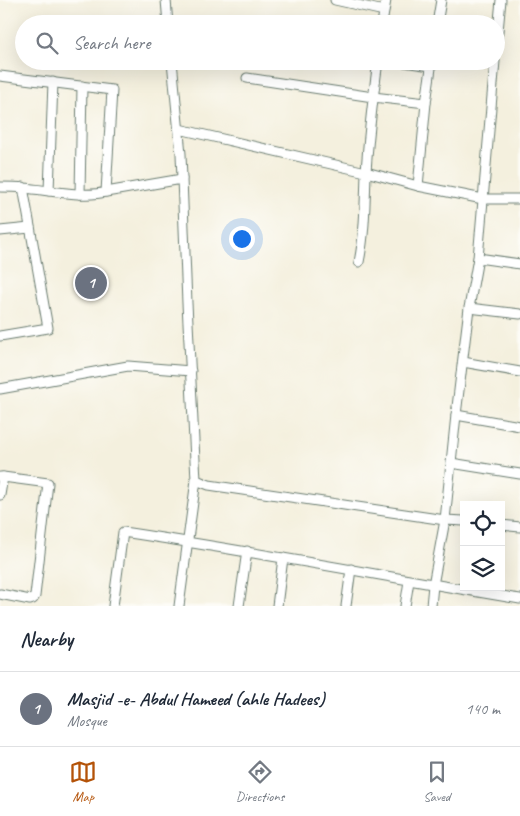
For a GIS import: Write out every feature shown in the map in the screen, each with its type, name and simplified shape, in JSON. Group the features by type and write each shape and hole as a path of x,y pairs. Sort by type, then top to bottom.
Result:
{"street":[{"path":"166,0 167,15"},
{"path":"335,0 384,11"},
{"path":"383,15 386,0"},
{"path":"438,15 441,0"},
{"path":"500,15 501,0"},
{"path":"173,70 182,179 196,480 178,606"},
{"path":"359,262 363,244 366,172 377,70"},
{"path":"418,186 430,70"},
{"path":"431,606 444,520 469,308 478,258 494,70"},
{"path":"0,76 112,90 106,192"},
{"path":"247,78 426,103"},
{"path":"49,191 53,82"},
{"path":"80,194 82,86"},
{"path":"179,129 366,172 418,186 483,199 520,199"},
{"path":"0,186 80,194 106,192 182,179"},
{"path":"0,336 48,328 23,188"},
{"path":"0,231 30,228"},
{"path":"478,258 520,264"},
{"path":"469,308 520,314"},
{"path":"463,362 520,372"},
{"path":"0,389 128,366 191,371"},
{"path":"456,415 520,426"},
{"path":"451,463 520,474"},
{"path":"0,495 1,477 48,483 33,602 0,594"},
{"path":"196,480 209,485 460,522"},
{"path":"505,525 520,527"},
{"path":"113,606 123,532 188,541 351,569 408,581 520,599"},
{"path":"239,606 247,552"},
{"path":"277,606 283,558"},
{"path":"346,606 351,569"},
{"path":"405,606 408,581"}],"place":[{"name":"Masjid -e- Abdul Hameed (ahle Hadees)","path":"91,283"}]}
